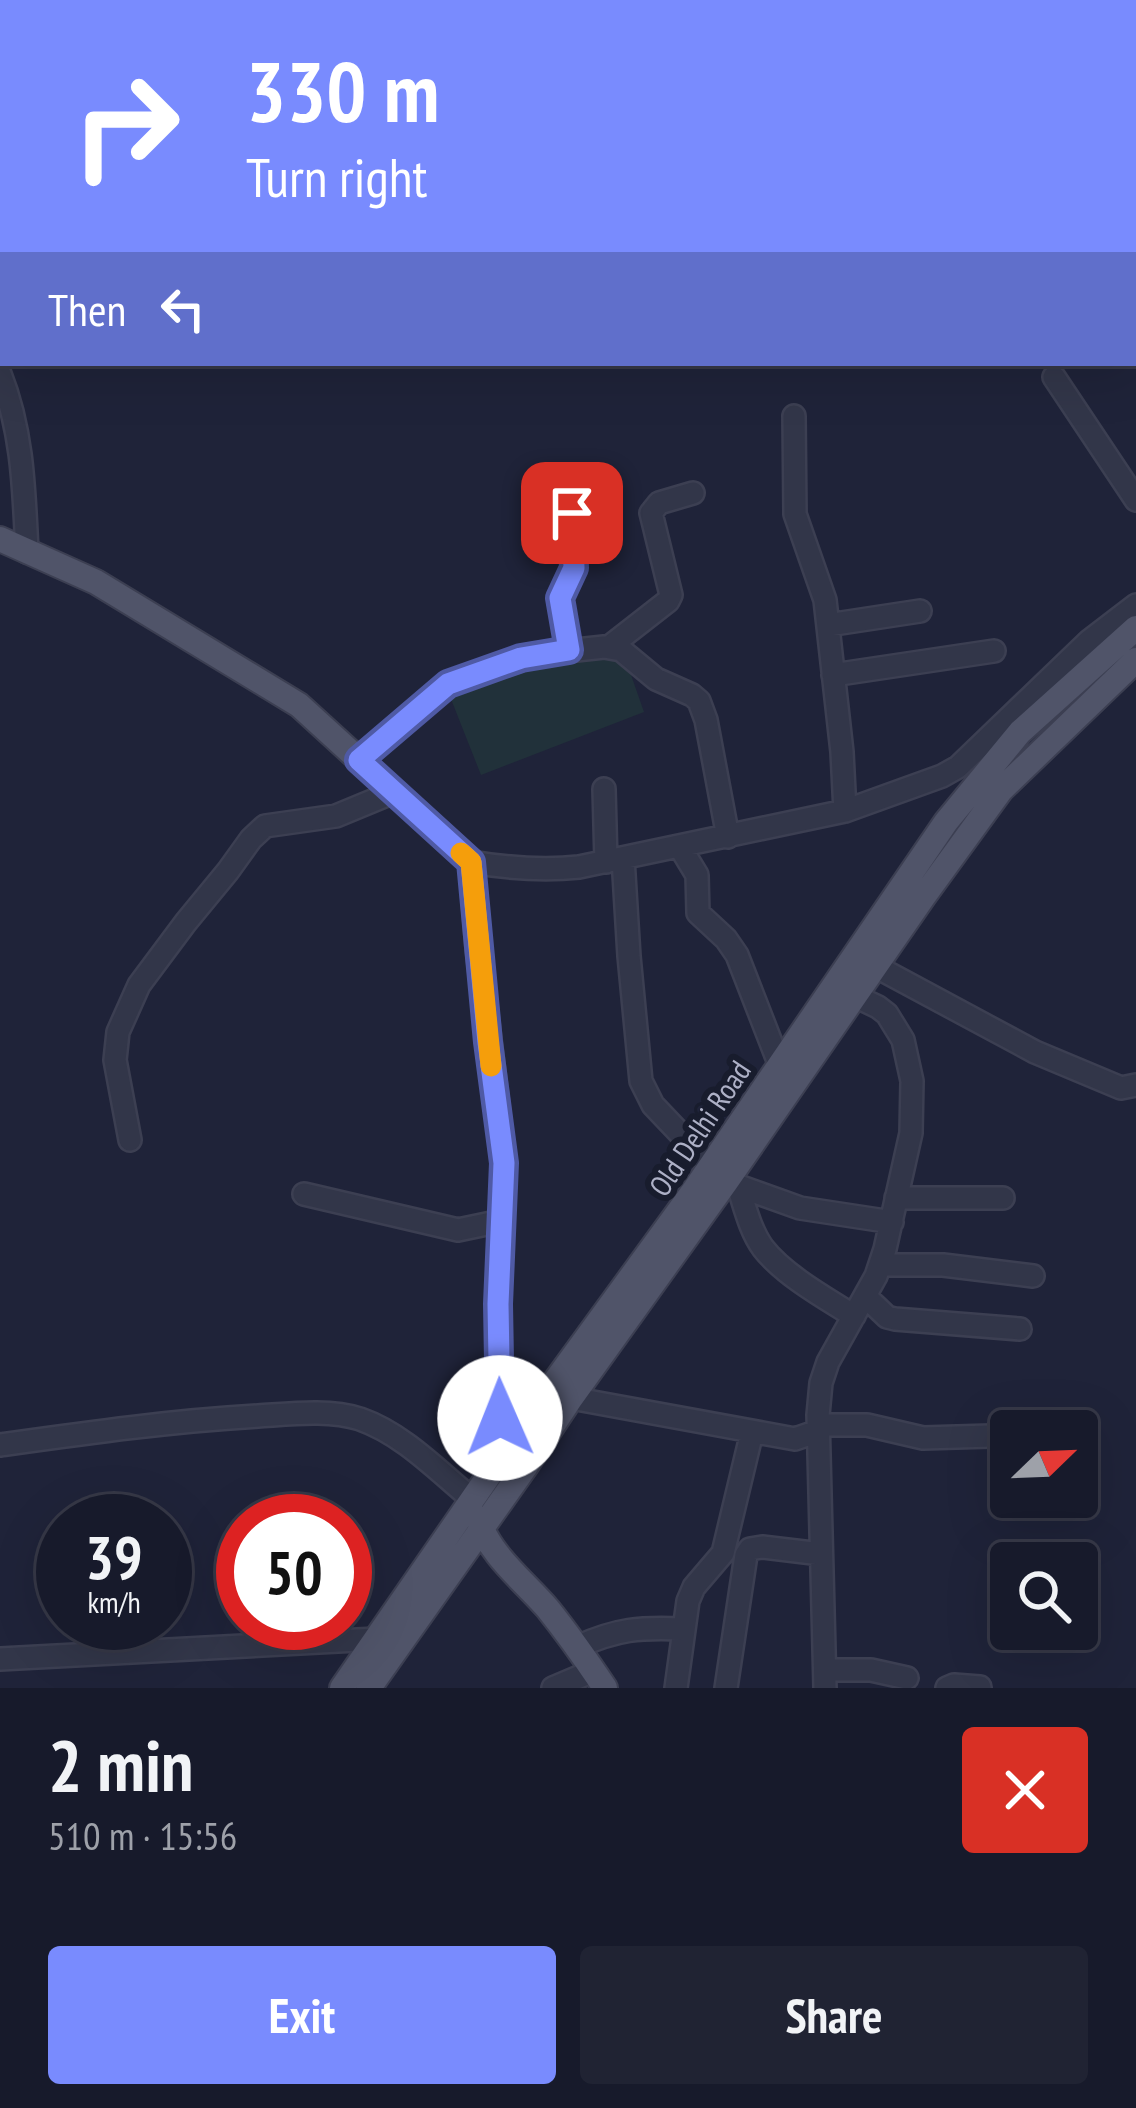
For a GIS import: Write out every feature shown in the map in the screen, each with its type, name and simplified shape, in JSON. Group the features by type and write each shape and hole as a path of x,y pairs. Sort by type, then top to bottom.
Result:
{"main road":[{"path":"0,539 96,582 299,705 471,862 504,1163 498,1304 508,1471"},
{"name":"Old Delhi Road","path":"369,1688 481,1530 508,1471 725,1178 779,1064 946,822 1020,732 1136,628"},
{"name":"Old Delhi Road","path":"342,1688 472,1499 508,1471 571,1398 1001,790 1136,660"},
{"path":"472,1499 481,1530 599,1679"}],"street":[{"path":"0,374 21,446 27,552"},
{"path":"1054,377 1136,500"},
{"path":"794,416 795,514 822,587 845,811"},
{"path":"609,647 668,601 671,595 651,513 659,503 693,493"},
{"path":"569,650 560,598 574,568 572,513"},
{"path":"471,862 551,870 615,860 845,811 953,770 1089,641 1136,605"},
{"path":"828,625 920,611"},
{"path":"359,760 448,684 521,658 609,647 626,652 656,679 699,701 728,837"},
{"path":"833,675 994,651"},
{"path":"604,788 602,811 615,860 629,956 641,1081 653,1105 725,1178 771,1256 816,1292 896,1319 1020,1329"},
{"path":"130,1140 115,1060 118,1032 140,985 186,922 265,826 325,819 394,792"},
{"path":"680,847 697,875 698,913 736,956 779,1064"},
{"path":"875,966 1035,1052 1121,1088 1136,1085"},
{"path":"855,996 878,1007 894,1023 909,1063 913,1104 911,1133 880,1264 821,1383 818,1428 825,1679 872,1670 907,1678"},
{"path":"725,1178 800,1208 892,1222"},
{"path":"304,1194 458,1230 501,1221"},
{"path":"896,1198 1003,1198"},
{"path":"880,1264 943,1265 1033,1276"},
{"path":"571,1398 794,1438 818,1428 867,1426 923,1438 990,1436"},
{"path":"0,1445 172,1421 343,1415 401,1440 472,1499"},
{"path":"676,1688 685,1610 694,1587 723,1553 752,1432"},
{"path":"725,1688 750,1549 821,1554"},
{"path":"577,1647 631,1628 683,1629"},
{"path":"0,1659 376,1640"},
{"path":"553,1688 599,1679"},
{"path":"947,1688 980,1687"}],"shaded area":[{"path":"623,652 644,712 481,775 447,689 490,682 538,662"}],"slow traffic":[{"path":"461,853 471,862 491,1066"}],"route":[{"path":"500,1418 498,1304 504,1163 471,862 359,760 448,684 521,658 569,650 560,598 574,568 572,513"}]}
